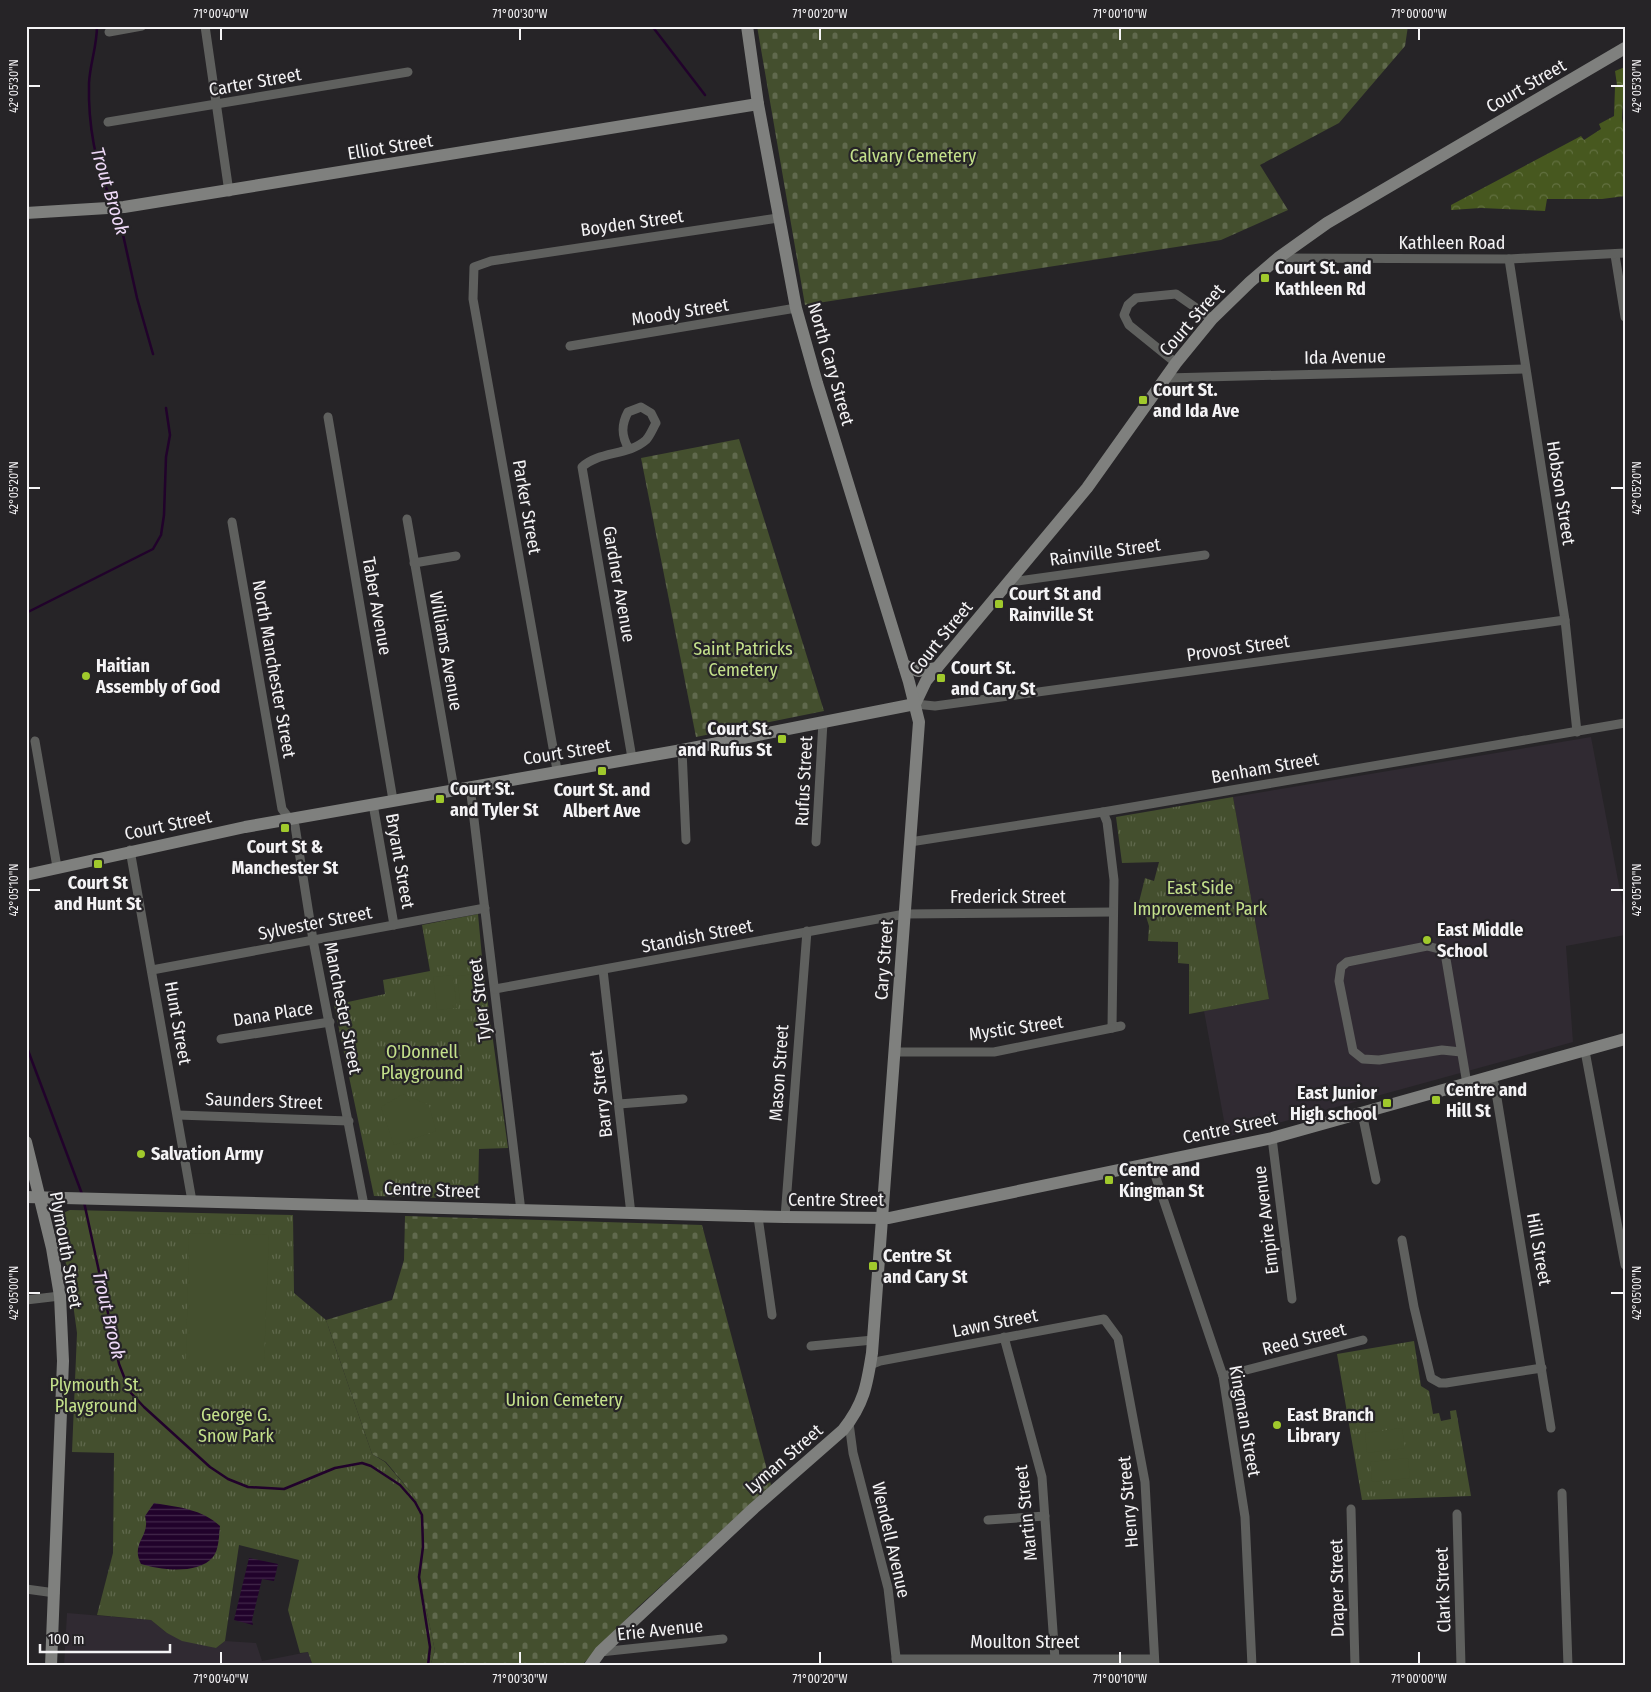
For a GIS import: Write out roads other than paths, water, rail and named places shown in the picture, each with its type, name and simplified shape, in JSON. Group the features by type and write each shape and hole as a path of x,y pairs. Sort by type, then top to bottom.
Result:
{"main road":[{"name":"North Cary Street","path":"747,26 758,104 796,308 915,704"},
{"name":"Court Street","path":"26,875 130,850 289,819 557,770 682,750 915,704 926,681 1087,488 1176,363 1212,319 1278,258 1327,223 1625,48"},
{"name":"Elliot Street","path":"26,213 124,208 758,104"},
{"path":"904,665 918,671 937,668"},
{"name":"Cary Street","path":"881,1218 918,730 915,704"},
{"name":"Centre Street","path":"26,1197 631,1214 881,1218 914,1214 1272,1138 1625,1040"},
{"name":"Plymouth Street","path":"26,1142 40,1198 60,1296 64,1361 51,1666"},
{"name":"Lyman Street","path":"590,1666 600,1652 849,1423 864,1399 870,1365 881,1218"}],"street":[{"path":"109,32 142,26"},
{"path":"204,26 229,192"},
{"name":"Carter Street","path":"108,122 408,72"},
{"name":"Boyden Street","path":"491,261 778,218"},
{"name":"Kathleen Road","path":"1278,258 1509,259 1625,253"},
{"path":"1615,255 1625,317"},
{"name":"Hobson Street","path":"1509,259 1565,620 1577,732"},
{"name":"Parker Street","path":"491,261 474,267 473,298 557,770"},
{"path":"1176,363 1129,325 1124,316 1128,305 1136,298 1176,294 1212,319"},
{"name":"Moody Street","path":"570,346 796,308"},
{"name":"Ida Avenue","path":"1166,378 1525,368"},
{"path":"641,407 651,413 656,423 646,440 629,449 623,433 623,422 628,412 641,407"},
{"name":"Taber Avenue","path":"328,417 393,800"},
{"name":"Gardner Avenue","path":"629,449 590,460 582,467 632,758"},
{"name":"Williams Avenue","path":"406,519 454,789"},
{"name":"North Manchester Street","path":"232,522 282,809 289,819"},
{"name":"Rainville Street","path":"1010,582 1205,555"},
{"path":"414,563 456,556"},
{"name":"Provost Street","path":"915,704 936,706 1565,620"},
{"name":"Rufus Street","path":"816,842 824,722"},
{"name":"Benham Street","path":"910,842 1103,812 1625,723"},
{"path":"35,741 57,867"},
{"path":"682,750 686,840"},
{"name":"Tyler Street","path":"470,786 521,1211"},
{"name":"Bryant Street","path":"373,804 394,925"},
{"path":"1103,812 1107,822 1114,880 1112,912"},
{"name":"Manchester Street","path":"289,819 295,826 313,940 364,1205"},
{"name":"Hunt Street","path":"130,850 192,1201"},
{"name":"Sylvester Street","path":"152,970 485,908"},
{"name":"Frederick Street","path":"905,914 1112,912"},
{"name":"Mystic Street","path":"894,1052 994,1052 1117,1027 1112,912"},
{"name":"Standish Street","path":"495,989 905,914"},
{"name":"Mason Street","path":"785,1217 807,931"},
{"path":"1462,1052 1442,1050 1379,1060 1363,1059 1353,1051 1339,981 1341,967 1347,962 1427,946 1439,949 1445,953 1462,1052 1467,1084"},
{"name":"Barry Street","path":"602,970 631,1214"},
{"name":"Dana Place","path":"221,1039 330,1022"},
{"path":"1585,1051 1625,1265"},
{"name":"Hill Street","path":"1491,1077 1495,1086 1551,1428"},
{"path":"619,1104 683,1099"},
{"path":"1362,1113 1376,1180"},
{"name":"Saunders Street","path":"178,1115 349,1120"},
{"name":"Empire Avenue","path":"1272,1138 1292,1299"},
{"name":"Kingman Street","path":"1151,1163 1223,1376 1245,1517 1252,1666"},
{"path":"758,1217 772,1315"},
{"path":"1402,1240 1414,1307 1431,1378 1440,1383 1542,1368"},
{"path":"26,1300 60,1296"},
{"name":"Lawn Street","path":"870,1365 880,1361 1104,1319 1118,1338"},
{"name":"Martin Street","path":"1004,1337 1042,1477 1055,1659"},
{"name":"Henry Street","path":"1118,1338 1145,1482 1154,1662"},
{"path":"811,1346 873,1340"},
{"name":"Reed Street","path":"1223,1376 1363,1340"},
{"name":"Wendell Avenue","path":"849,1423 853,1453 888,1588 896,1662"},
{"path":"1562,1493 1568,1666"},
{"name":"Draper Street","path":"1351,1509 1355,1666"},
{"name":"Clark Street","path":"1457,1514 1461,1666"},
{"path":"988,1520 1045,1516"},
{"path":"26,1589 55,1593"},
{"name":"Erie Avenue","path":"600,1652 723,1639"},
{"name":"Moulton Street","path":"896,1662 1055,1659 1154,1662"}],"waterway":[{"name":"Trout Brook","path":"97,26 89,83 91,129 97,160 113,203"},
{"path":"652,26 705,95"},
{"name":"Trout Brook","path":"118,212 137,298 153,354"},
{"name":"Trout Brook","path":"26,613 153,549 161,535 164,515 166,457 170,435 166,408"},
{"name":"Trout Brook","path":"26,1045 82,1194"},
{"name":"Trout Brook","path":"84,1202 119,1364 130,1392 210,1467 228,1479 248,1487 284,1489 335,1468 362,1463 371,1466 400,1485 415,1502 422,1515 423,1547 419,1577 430,1647 428,1666"}],"place":[{"name":"Court St. and Kathleen Rd","path":"1265,278"},
{"name":"Court St. and Ida Ave","path":"1143,400"},
{"name":"Court St and Rainville St","path":"999,604"},
{"name":"Haitian Assembly of God","path":"86,676"},
{"name":"Court St. and Cary St","path":"941,678"},
{"name":"Court St. and Rufus St","path":"782,739"},
{"name":"Court St. and Albert Ave","path":"602,771"},
{"name":"Court St. and Tyler St","path":"440,799"},
{"name":"Court St & Manchester St","path":"285,828"},
{"name":"Court St and Hunt St","path":"98,864"},
{"name":"East Middle School","path":"1427,940"},
{"name":"Centre and Hill St","path":"1436,1100"},
{"name":"East Junior High school","path":"1387,1103"},
{"name":"Salvation Army","path":"141,1154"},
{"name":"Centre and Kingman St","path":"1109,1180"},
{"name":"Centre St and Cary St","path":"873,1266"},
{"name":"East Branch Library","path":"1277,1425"}],"park label":[{"name":"Calvary Cemetery","path":"913,156"},
{"name":"Saint Patricks Cemetery","path":"743,660"},
{"name":"East Side Improvement Park","path":"1200,898"},
{"name":"O'Donnell Playground","path":"422,1062"},
{"name":"Plymouth St. Playground","path":"96,1395"},
{"name":"Union Cemetery","path":"564,1400"},
{"name":"George G. Snow Park","path":"236,1425"}]}
